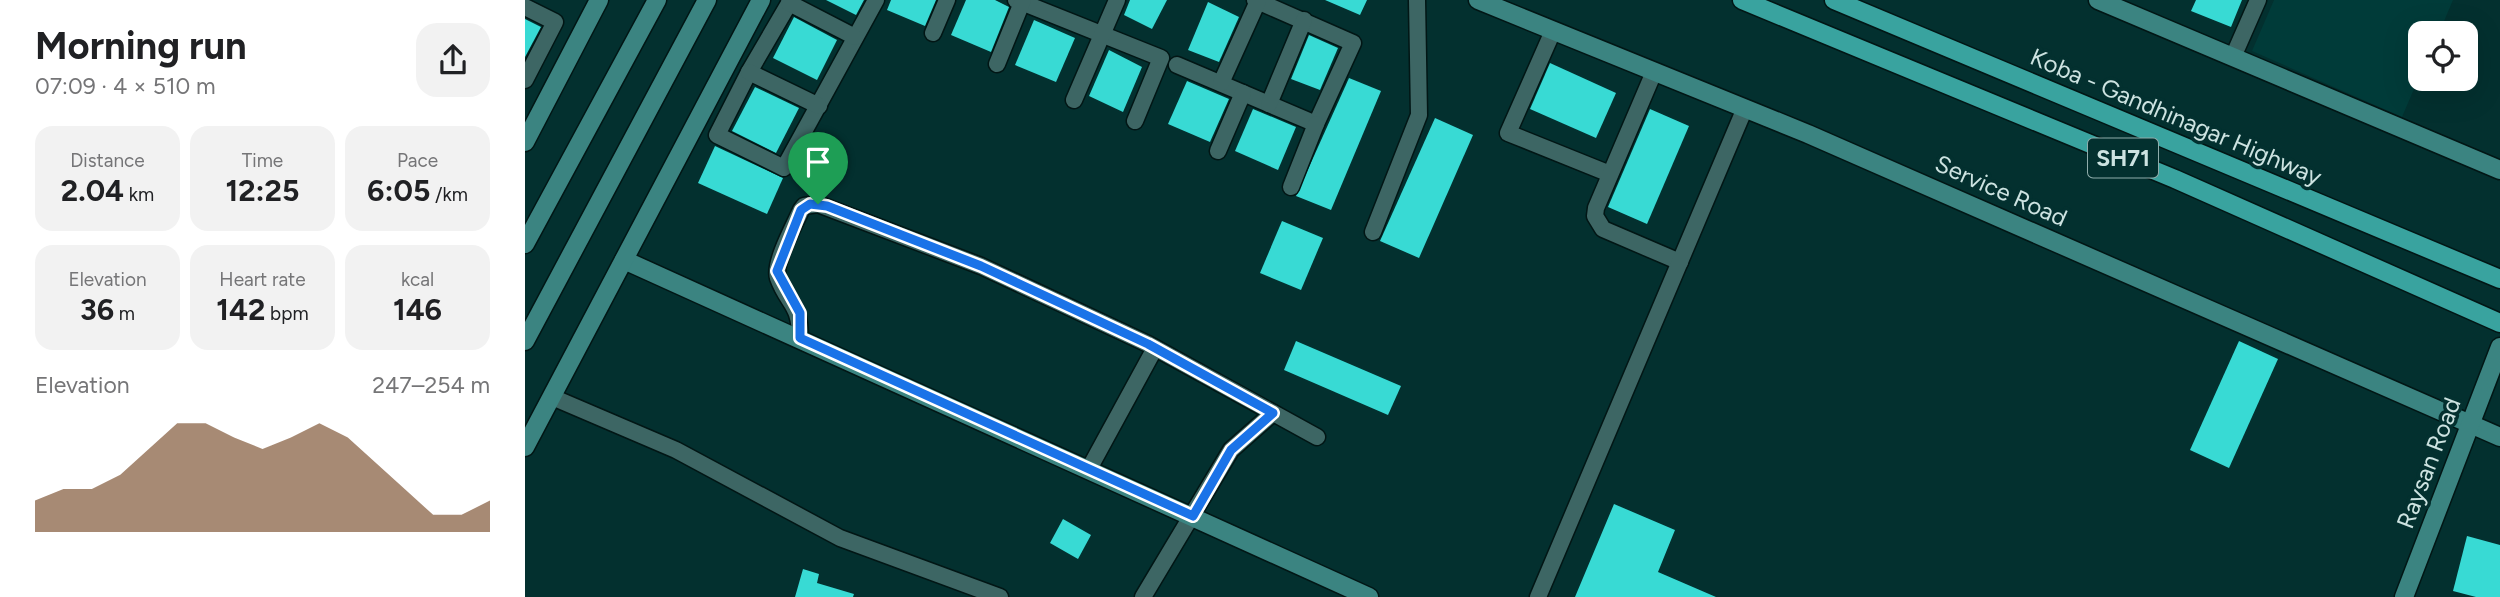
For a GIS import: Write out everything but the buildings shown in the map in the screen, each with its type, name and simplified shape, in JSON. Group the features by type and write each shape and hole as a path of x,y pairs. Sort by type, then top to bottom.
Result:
{"main road":[{"name":"SH71","path":"1742,0 2175,179 2500,323"},
{"name":"Koba - Gandhinagar Highway","path":"1834,0 2500,279"}],"street":[{"path":"528,130 599,0"},
{"path":"525,244 657,0"},
{"path":"525,341 707,0"},
{"path":"525,447 761,0"},
{"path":"855,37 790,2 749,72 717,135 784,168 876,0"},
{"path":"933,33 947,0"},
{"path":"1074,100 1117,0"},
{"path":"1373,232 1419,115 1417,0"},
{"name":"Service Road","path":"1478,0 1745,108 2500,437"},
{"path":"2098,0 2500,170"},
{"path":"2233,57 2259,0"},
{"path":"997,64 1020,1 1101,33 1161,58 1135,121"},
{"path":"1221,83 1256,1 1353,43 1291,187"},
{"path":"525,7 555,22 525,80"},
{"path":"1269,104 1304,20"},
{"path":"1553,31 1508,133 1610,174"},
{"path":"1177,65 1316,124"},
{"path":"749,72 819,106"},
{"path":"1654,72 1596,208 1598,223 1603,229 1680,262"},
{"path":"1218,151 1243,93"},
{"path":"1538,597 1745,108"},
{"path":"800,338 800,313 778,278 778,265 801,210 810,204 818,204 981,266 1155,348 1317,437"},
{"path":"624,260 1369,597"},
{"name":"Raysan Road","path":"2404,597 2500,347"},
{"path":"1089,469 1155,348"},
{"path":"552,397 676,450 840,538 1000,597"},
{"path":"1143,597 1231,450 1273,413"}],"shaded area":[{"path":"2274,0 2453,0 2444,21 2408,21 2408,91 2413,91 2402,117 2252,51"}],"route":[{"path":"818,204 981,266 1148,344 1273,413 1231,450 1193,516 800,338 800,313 778,278 777,271 801,210 804,206 818,204"}]}
